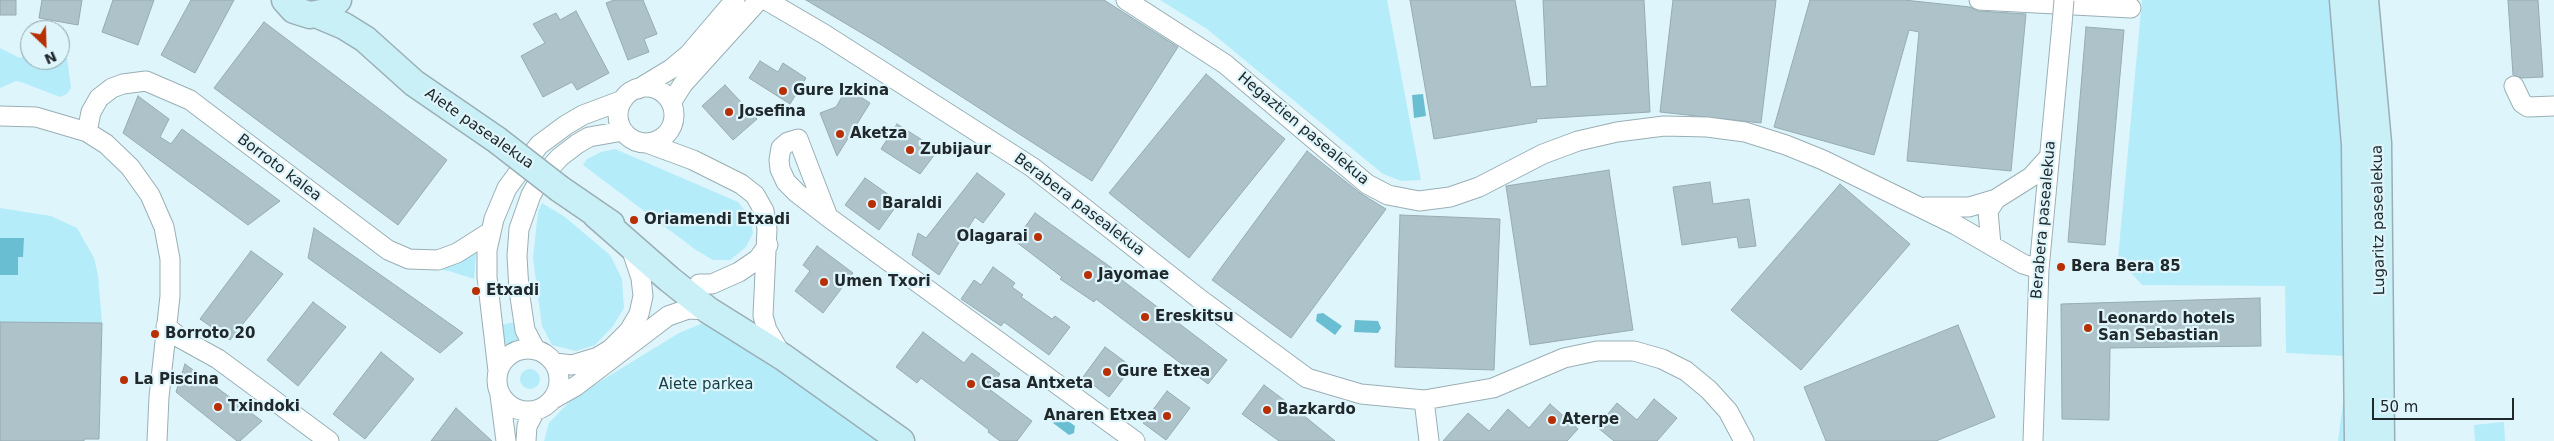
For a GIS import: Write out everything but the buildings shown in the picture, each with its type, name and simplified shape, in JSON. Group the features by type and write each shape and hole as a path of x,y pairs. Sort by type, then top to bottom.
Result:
{"street":[{"name":"Aiete pasealekua","path":"286,0 294,10 301,14 328,7 344,26 366,39 414,83 497,140 596,215 698,284 783,357"},
{"name":"Aiete pasealekua","path":"346,0 366,39"},
{"path":"498,371 487,277 487,250 490,232 507,188 539,145 574,120 623,100 671,69 689,54 735,0"},
{"path":"693,160 681,144 673,123 671,103 683,84 759,0"},
{"name":"Berabera pasealekua","path":"766,0 824,34 1032,167 1208,306 1307,378 1361,394 1424,400 1493,388 1564,358 1597,351 1634,351 1662,358 1686,370 1709,390 1728,411 1744,441"},
{"name":"Hegaztien pasealekua","path":"1126,0 1225,64 1367,184 1388,195 1419,201 1450,197 1478,187 1543,154 1578,141 1617,132 1664,126 1707,127 1745,132 1786,145 1919,207 1991,245 2022,264 2038,269"},
{"path":"1979,0 2131,8"},
{"name":"Berabera pasealekua","path":"2033,441 2038,269 2064,0"},
{"name":"Lugaritz pasealekua","path":"2343,0 2355,145 2358,441"},
{"name":"Lugaritz pasealekua","path":"2365,0 2378,143 2380,441"},
{"name":"Borroto kalea","path":"87,132 91,112 99,98 112,88 123,84 146,81 190,100 388,250 409,259 425,261 451,255 490,232"},
{"path":"2514,86 2522,103 2528,107 2554,106"},
{"path":"638,89 657,90 671,103"},
{"path":"623,100 618,115 623,131 638,142 647,143 693,160 741,184 754,194 764,211 768,245 763,316 767,330 783,357"},
{"path":"0,116 36,117 87,132 106,144 130,167 150,195 164,227 170,259 170,296 166,326 158,441"},
{"path":"647,143 663,137 673,123"},
{"path":"535,349 525,330 519,290 517,256 519,229 531,195 540,179 560,157 577,144 589,137 623,131"},
{"name":"Hegaztien pasealekua","path":"1919,207 1969,207 1996,199 2031,177 2049,157"},
{"path":"1991,245 1988,211 1996,199"},
{"name":"Aiete pasealekua","path":"596,215 630,246 708,310 783,357 901,441"},
{"path":"828,217 1135,441"},
{"path":"698,284 712,284 740,272 758,259 768,245"},
{"path":"555,363 572,365 598,357 612,349 629,331 639,314 643,296 639,270 630,246"},
{"path":"526,441 527,426 535,411 576,386 668,316 688,309 708,310"},
{"path":"166,326 180,338 218,359 329,441"},
{"path":"506,441 500,395 496,383 502,362 516,350 535,349 550,356 555,363 560,382 553,399"},
{"path":"500,395 513,407 521,410 535,411"},
{"path":"1424,400 1429,441"}],"green space":[{"path":"1160,0 1387,0 1421,180 1401,181 1383,174 1207,29"},
{"path":"2142,0 2331,0 2347,154 2346,356 2286,353 2285,286 2142,285 2118,258"},
{"path":"0,48 20,58 20,70 69,70 71,88 67,94 60,97 16,81 0,88"},
{"path":"615,149 738,202 750,217 753,233 746,247 730,260 713,260 696,250 583,165 587,159 601,152"},
{"path":"542,203 565,217 610,255 622,279 624,308 613,326 595,345 576,351 552,345 542,326 533,258 538,212"},
{"path":"0,208 51,216 77,228 94,258 98,275 102,323 0,322"},
{"path":"476,251 474,279 432,268"},
{"path":"516,322 519,340 503,350 500,325"},
{"name":"Aiete parkea","path":"703,323 718,324 883,441 544,441 549,423 573,398 679,333"},
{"path":"530,369 537,372 540,379 537,386 530,389 523,386 520,379 523,372"},
{"path":"2347,373 2347,441 2338,441"},
{"path":"2504,422 2505,441 2475,441 2474,425"}],"shaded area":[{"path":"1423,94 1426,116 1414,118 1412,95"},
{"path":"0,238 24,238 23,257 18,257 18,275 0,275"},
{"path":"1323,313 1342,326 1335,335 1316,321 1317,314"},
{"path":"1355,320 1378,321 1381,328 1378,333 1354,332"},
{"path":"1060,415 1075,426 1074,433 1069,435 1053,423"}],"place":[{"name":"Gure Izkina","path":"783,91"},
{"name":"Josefina","path":"729,112"},
{"name":"Aketza","path":"840,134"},
{"name":"Zubijaur","path":"910,150"},
{"name":"Baraldi","path":"872,204"},
{"name":"Oriamendi Etxadi","path":"634,220"},
{"name":"Olagarai","path":"1038,237"},
{"name":"Bera Bera 85","path":"2061,267"},
{"name":"Jayomae","path":"1088,275"},
{"name":"Umen Txori","path":"824,282"},
{"name":"Etxadi","path":"476,291"},
{"name":"Ereskitsu","path":"1145,317"},
{"name":"Leonardo hotels San Sebastian","path":"2088,328"},
{"name":"Borroto 20","path":"155,334"},
{"name":"Gure Etxea","path":"1107,372"},
{"name":"La Piscina","path":"124,380"},
{"name":"Casa Antxeta","path":"971,384"},
{"name":"Txindoki","path":"218,407"},
{"name":"Bazkardo","path":"1267,410"},
{"name":"Anaren Etxea","path":"1167,416"},
{"name":"Aterpe","path":"1552,420"}]}
